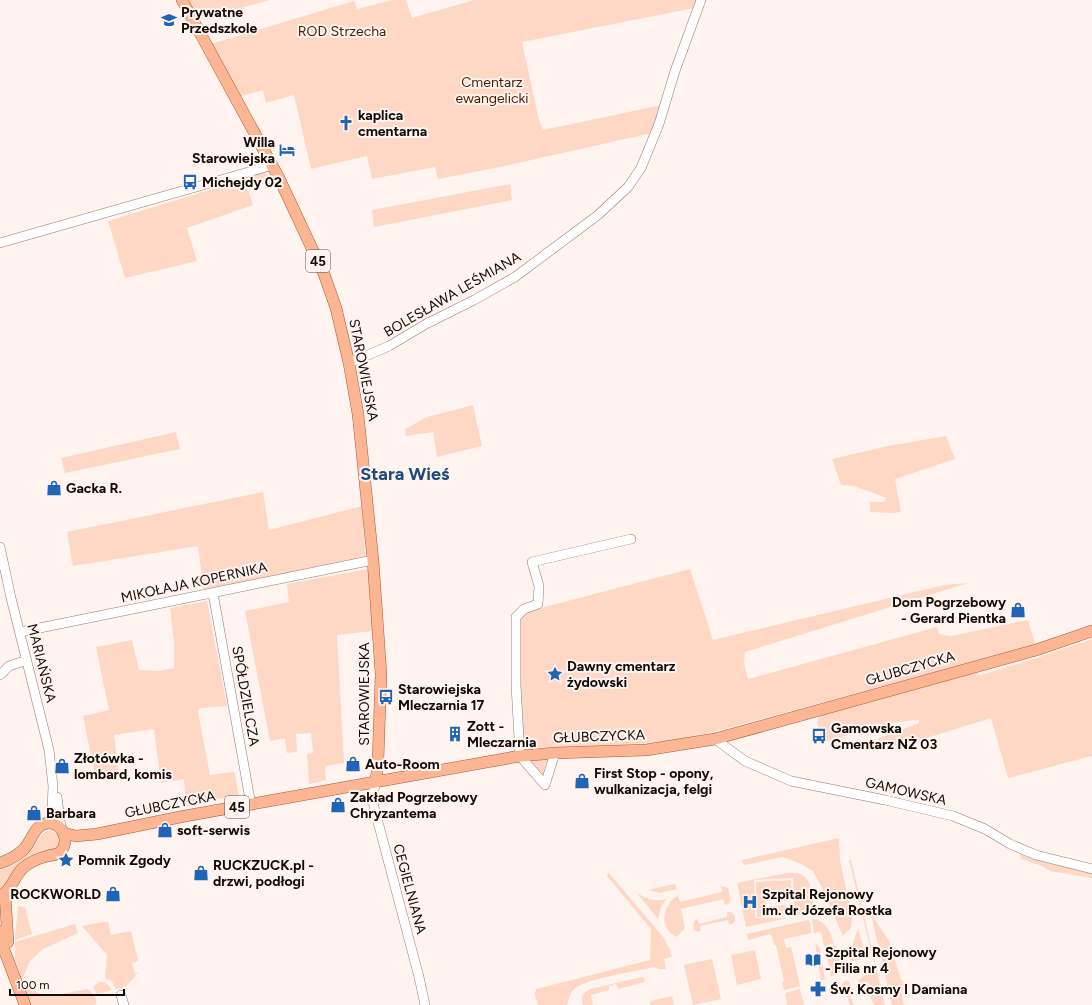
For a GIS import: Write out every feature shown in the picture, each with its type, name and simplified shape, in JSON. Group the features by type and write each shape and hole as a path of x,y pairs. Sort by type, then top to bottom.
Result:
{"main road":[{"name":"STAROWIEJSKA","path":"182,0 272,165 324,274 338,314 358,414 373,560 381,674 376,781"},
{"name":"GŁUBCZYCKA","path":"62,831 76,836 98,834 185,816 520,756 555,753 646,750 715,739 1036,650 1092,630"},
{"name":"45","path":"47,823 56,825 62,831"},
{"path":"0,862 17,855 24,848 37,829 47,823"},
{"path":"62,831 65,841 63,847"},
{"name":"GŁUBCZYCKA","path":"63,847 98,834"},
{"name":"45","path":"10,962 3,895 16,876 24,868 40,858 58,854 63,847"},
{"name":"45","path":"0,931 1,944 10,962 25,1005"}],"street":[{"name":"BOLESŁAWA LEŚMIANA","path":"352,362 389,346 426,324 474,300 515,276 598,214 628,187 641,168 659,124 675,72 701,0"},
{"path":"0,243 272,165"},
{"path":"555,753 545,785 520,756 516,685 516,617 524,609 538,604 538,586 532,562 631,538"},
{"name":"MARIAŃSKA","path":"0,547 50,750 54,786 62,831"},
{"name":"MIKOŁAJA KOPERNIKA","path":"20,632 373,560"},
{"name":"SPÓŁDZIELCZA","path":"213,593 251,805"},
{"path":"0,675 9,666 27,660"},
{"name":"GAMOWSKA","path":"715,739 745,761 791,781 953,816 985,829 1010,844 1036,855 1092,869"},
{"name":"CEGIELNIANA","path":"376,781 373,794 374,808 419,977 425,1005"},
{"name":"MARIAŃSKA","path":"47,823 51,816 54,786"},
{"path":"121,995 124,1005"}],"green space":[{"name":"ROD Strzecha","path":"189,0 269,0 201,19"},
{"name":"Cmentarz ewangelicki","path":"393,0 406,0 412,18 474,0 697,0 694,8 522,42 539,120 543,130 662,105 652,133 505,166 438,179 435,167 372,179 367,156 311,169 294,95 266,103 263,90 241,96 211,44 354,1 357,9"},
{"path":"264,173 269,175 271,181 248,189 253,205 187,228 197,261 125,278 108,221"},
{"path":"510,184 512,200 374,227 372,210"},
{"path":"473,405 482,446 437,457 433,432 406,436 405,429 427,417"},
{"path":"176,432 180,449 65,473 61,458"},
{"path":"946,436 955,459 895,479 901,512 870,512 870,502 884,502 886,498 854,486 841,485 832,459 888,446"},
{"path":"263,492 269,530 362,506 365,556 204,591 198,546 73,566 67,532"},
{"path":"368,569 373,631 337,635 344,763 325,766 326,780 309,784 307,754 313,753 311,733 296,734 297,752 287,753 285,738 270,741 245,611 289,602 287,584"},
{"path":"690,569 713,640 944,585 968,583 745,652 744,663 748,679 937,627 939,634 951,636 1028,620 1035,645 698,736 677,740 634,744 525,748 522,722 519,618 524,613 533,610"},
{"path":"207,601 227,706 200,708 198,712 210,775 235,773 239,798 210,799 205,800 205,802 186,806 184,779 161,783 154,729 114,735 119,779 97,781 83,716 109,710 96,647 132,640 139,670 159,671 174,668 174,641 170,608"},
{"path":"1092,639 1092,756 1008,778 991,718 901,746 903,743 880,750 877,739 919,723 919,720 897,722 823,742 817,722 819,715 971,672 981,675"},
{"path":"547,758 549,760 546,763 542,776 531,762 532,759"},
{"path":"50,830 57,833 60,837 59,844 55,849 49,850 13,872 5,886 0,890 0,870 15,864 26,856 43,833"},
{"path":"839,838 840,860 852,916 851,927 843,936 813,871 801,864 783,857 744,865 742,860"},
{"path":"1020,852 1092,870 1092,878 1050,871 1042,866 1021,859"},
{"path":"849,860 851,860 885,1005 874,1005 864,983 858,985 858,981 875,967"},
{"path":"608,872 664,938 672,957 664,959 666,969 654,967 587,982 573,990 567,1005 538,1005 535,994 536,989 650,960 651,929 607,876"},
{"path":"787,873 796,873 805,877 813,893 814,898 811,906 805,912 795,916 793,878 754,880 755,918 788,918 746,927 737,883"},
{"path":"791,880 792,898 782,898 782,890 766,891 766,907 785,905 788,908 790,915 757,917 756,882"},
{"path":"675,884 677,889 660,893 648,890"},
{"path":"721,886 728,888 731,900 728,904 725,905 723,899 681,909 685,928 677,937 669,931 666,927 664,918 666,909 673,899 678,896 680,902 722,892"},
{"path":"637,893 651,899 666,899 661,907 658,919"},
{"path":"18,906 25,907 32,934 15,940"},
{"path":"727,912 731,912 735,916 735,921 732,924 729,925 728,920 700,926 701,931 698,932 694,930 693,924 695,920 698,919 699,924 727,917"},
{"path":"871,914 889,941 901,980 911,986 901,991 904,1005 892,1005"},
{"path":"812,919 821,921 824,924 829,930 834,943 824,946 821,932 814,933"},
{"path":"808,920 810,922 811,933 784,939 786,948 791,947 800,986 784,990 782,983 784,981 776,945 774,945 771,934 748,940 747,934"},
{"path":"108,922 111,935 131,931 138,961 132,963 135,973 138,972 129,983 120,989 116,989 111,980 105,979 107,955 82,926"},
{"path":"75,924 78,933 43,949 30,961 22,980 15,959 15,942"},
{"path":"858,928 863,953 860,960 852,961 849,959 849,955"},
{"path":"815,942 820,949 825,979 821,981"},
{"path":"835,945 841,959 842,967 837,974 831,977 825,949"},
{"path":"755,950 761,979 737,985 731,955"},
{"path":"712,959 721,999 693,1005 684,965"},
{"path":"642,977 644,978 645,982 618,989 616,984 609,986 609,990 591,995 593,1005 583,1005 583,995 590,989"},
{"path":"846,980 849,982 854,992 850,995 854,1005 850,1005 847,995 842,995 840,986"},
{"path":"101,982 108,984 112,990 97,994 94,986"},
{"path":"27,987 44,996 88,989 95,996 97,1004 31,1005 25,988"},
{"path":"800,989 804,1005 787,1005 785,993"},
{"path":"672,996 674,1005 650,1005 650,1001"}],"place":[{"name":"Prywatne Przedszkole","path":"169,20"},
{"name":"kaplica cmentarna","path":"346,123"},
{"name":"Willa Starowiejska","path":"287,150"},
{"name":"Michejdy 02","path":"190,182"},
{"name":"Gacka R.","path":"54,488"},
{"name":"Dom Pogrzebowy - Gerard Pientka","path":"1018,610"},
{"name":"Dawny cmentarz żydowski","path":"555,674"},
{"name":"Starowiejska Mleczarnia 17","path":"386,697"},
{"name":"Zott - Mleczarnia","path":"455,734"},
{"name":"Gamowska Cmentarz NŻ 03","path":"819,736"},
{"name":"Auto-Room","path":"353,764"},
{"name":"Złotówka - lombard, komis","path":"62,766"},
{"name":"First Stop - opony, wulkanizacja, felgi","path":"582,781"},
{"name":"Zakład Pogrzebowy Chryzantema","path":"338,805"},
{"name":"Barbara","path":"34,813"},
{"name":"soft-serwis","path":"165,830"},
{"name":"Pomnik Zgody","path":"66,860"},
{"name":"RUCKZUCK.pl - drzwi, podłogi","path":"201,873"},
{"name":"ROCKWORLD","path":"113,894"},
{"name":"Szpital Rejonowy im. dr Józefa Rostka","path":"750,902"},
{"name":"Szpital Rejonowy - Filia nr 4","path":"813,960"},
{"name":"Św. Kosmy I Damiana","path":"818,989"}],"district":[{"name":"Stara Wieś","path":"405,474"}]}
